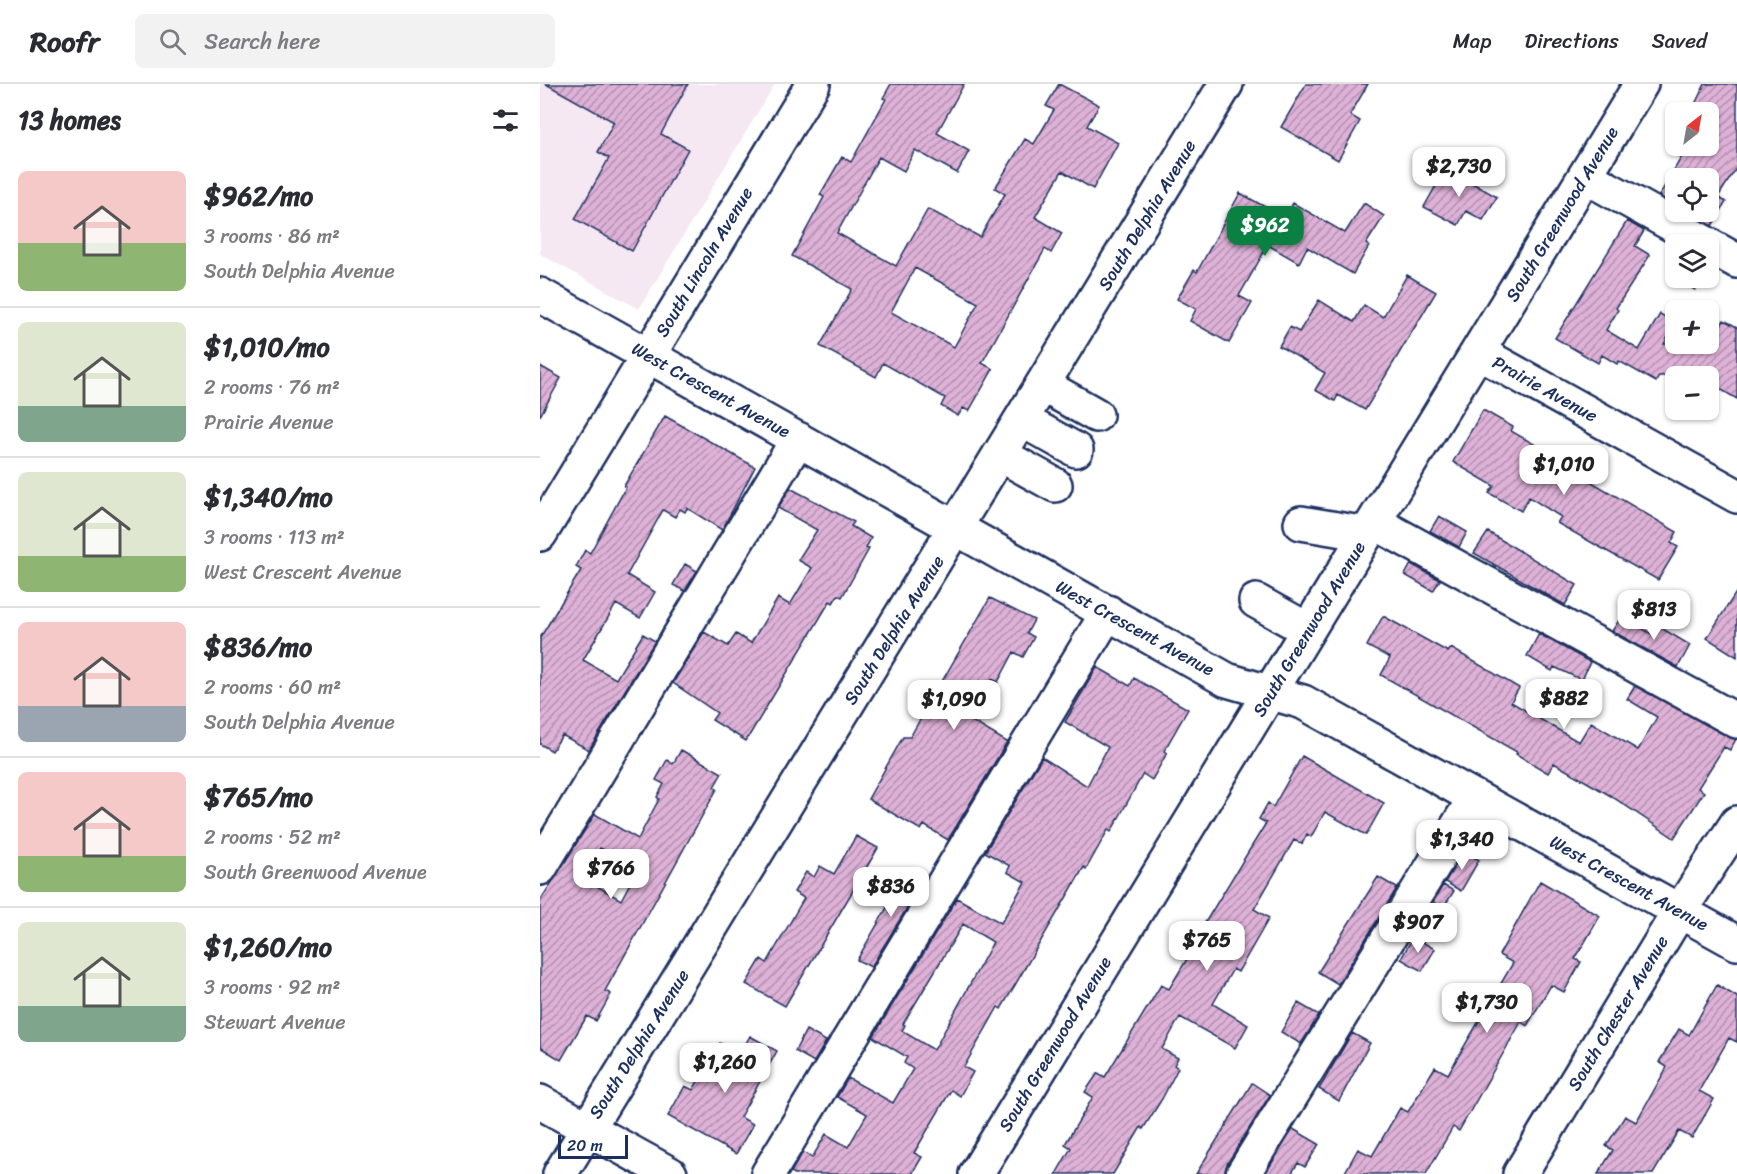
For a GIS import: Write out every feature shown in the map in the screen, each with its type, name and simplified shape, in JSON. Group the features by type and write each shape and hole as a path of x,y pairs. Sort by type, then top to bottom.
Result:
{"street":[{"name":"South Lincoln Avenue","path":"540,534 813,84"},
{"name":"South Delphia Avenue","path":"560,1174 957,528 1226,84"},
{"name":"South Greenwood Avenue","path":"976,1174 1641,84"},
{"path":"1585,176 1688,234"},
{"path":"1719,251 1737,261"},
{"name":"West Crescent Avenue","path":"540,294 1227,680 1304,702 1737,943"},
{"name":"Prairie Avenue","path":"1478,351 1737,496"},
{"path":"1043,385 1096,415"},
{"path":"1022,420 1076,450"},
{"path":"540,868 798,439"},
{"path":"1001,455 1055,485"},
{"path":"1301,522 1370,528 1737,720"},
{"path":"1256,601 1308,630"},
{"path":"768,1174 1108,612"},
{"path":"1243,1174 1474,798"},
{"name":"South Chester Avenue","path":"1520,1174 1679,912 1737,823"},
{"path":"540,1102 670,1174"}],"shaded area":[{"path":"540,84 775,84 639,309 540,254"}],"building":[{"path":"546,84 688,84 661,134 688,149 632,251 575,219 609,158 598,152 614,122"},
{"path":"891,84 964,84 937,133 969,151 957,173 915,150 904,171 879,157 837,233 896,266 928,209 980,237 1005,194 995,188 1025,139 1034,144 1054,110 1046,106 1059,84 1099,105 1087,126 1118,143 1093,189 1062,171 1035,217 1062,233 1051,253 1045,249 982,363 993,369 969,411 963,408 958,416 941,406 945,398 883,363 876,377 820,346 852,289 792,256 824,197 820,195 842,157 851,162 886,99 883,98","holes":["915,268 978,303 954,347 891,312"]},
{"path":"1306,84 1368,84 1350,115 1360,121 1338,160 1281,127"},
{"path":"1705,84 1737,84 1737,167 1719,195 1719,168 1675,168 1681,158 1678,156 1719,156 1719,102 1696,102"},
{"path":"1446,168 1497,197 1483,220 1466,211 1458,225 1424,207"},
{"path":"1665,186 1665,199 1659,196"},
{"path":"1240,193 1285,218 1293,203 1345,233 1364,203 1384,216 1366,244 1369,246 1353,274 1307,247 1299,263 1268,245 1239,296 1252,303 1229,343 1190,321 1196,309 1177,299 1194,270 1197,272"},
{"path":"1719,198 1726,202 1719,214"},
{"path":"1627,221 1644,231 1635,246 1650,255 1616,308 1618,310 1606,330 1639,350 1660,314 1665,317 1665,354 1719,354 1719,328 1724,320 1737,327 1737,399 1719,388 1719,366 1665,366 1665,376 1659,376 1656,382 1619,361 1617,364 1602,355 1598,363 1555,338"},
{"path":"1407,275 1436,292 1365,410 1338,395 1335,401 1315,390 1325,373 1279,346 1290,327 1299,332 1319,300 1354,322 1364,305 1383,317"},
{"path":"540,366 561,378 540,416"},
{"path":"1483,410 1513,427 1511,431 1553,455 1551,458 1677,532 1671,543 1678,547 1658,580 1557,523 1561,517 1529,497 1521,511 1489,493 1494,486 1453,462"},
{"path":"665,416 755,467 722,530 687,508 685,512 680,509 675,517 663,510 627,575 655,592 640,618 616,604 583,660 616,679 643,634 655,641 589,750 562,735 552,751 540,744 540,638 581,570 576,567 585,550 590,553 626,487 624,486"},
{"path":"790,488 854,522 851,526 871,538 866,548 869,549 842,597 838,595 833,603 830,601 746,741 712,720 717,713 673,683 704,632 728,646 736,634 751,643 778,598 790,605 812,568 798,560 817,530 778,508"},
{"path":"1439,516 1467,532 1459,547 1430,531"},
{"path":"1488,532 1577,585 1565,605 1474,553"},
{"path":"685,564 697,571 685,591 673,585"},
{"path":"1411,564 1440,580 1433,591 1405,575"},
{"path":"1737,591 1737,657 1707,638"},
{"path":"990,598 1034,620 1027,633 1034,637 1023,657 1014,652 998,682 992,679 970,720 1007,742 948,840 924,825 921,830 868,799 903,737 910,737"},
{"path":"1383,616 1448,652 1451,648 1519,688 1511,702 1579,742 1591,722 1638,750 1657,717 1627,699 1635,686 1736,739 1730,750 1724,747 1698,788 1704,792 1674,838 1611,796 1554,763 1548,773 1516,754 1517,752 1381,675 1390,658 1367,646"},
{"path":"1622,616 1653,635 1658,626 1690,645 1678,667 1612,631"},
{"path":"1539,634 1590,662 1582,680 1554,667 1552,671 1527,656"},
{"path":"1097,667 1130,686 1134,678 1188,709 1164,751 1167,753 1152,780 1143,774 1111,832 1108,830 1086,869 1084,867 1001,1009 998,1007 964,1067 973,1072 960,1096 951,1090 914,1153 922,1157 912,1174 795,1174 791,1172 803,1152 812,1158 826,1134 848,1147 867,1114 837,1097 848,1078 893,1103 913,1069 904,1063 907,1057 873,1037 957,898 1001,923 1025,882 1007,872 1010,866 985,852 1042,757 1087,786 1108,747 1065,722","holes":["963,924 993,942 934,1050 902,1031 905,1025 903,1024"]},
{"path":"681,750 722,773 714,787 717,789 605,991 611,994 596,1021 587,1016 561,1060 540,1047 540,901 595,814 638,839 659,799 657,797 664,784 656,780 667,760 673,764","holes":["600,848 638,868 621,900 583,878"]},
{"path":"1302,756 1384,803 1366,835 1325,812 1311,837 1307,834 1302,844 1294,840 1254,909 1269,918 1238,972 1233,969 1213,1004 1248,1025 1235,1048 1180,1017 1162,1049 1178,1058 1174,1065 1178,1068 1162,1099 1143,1129 1141,1127 1113,1174 1056,1174 1071,1148 1065,1144 1093,1097 1085,1092 1098,1073 1105,1077 1161,985 1169,989 1190,954 1187,952 1266,823 1259,819 1268,803 1273,807"},
{"path":"856,836 878,848 785,1006 746,984 761,959 767,963 804,898 794,892 806,872 814,877 820,866 834,874"},
{"path":"1464,851 1479,860 1461,891 1445,882"},
{"path":"908,871 924,880 871,967 857,960"},
{"path":"1378,877 1397,888 1338,984 1318,972"},
{"path":"1540,881 1600,916 1575,959 1581,962 1564,992 1551,985 1527,1026 1521,1022 1459,1131 1453,1127 1426,1174 1344,1174 1358,1149 1372,1156 1400,1108 1408,1112 1435,1067 1448,1074 1513,963 1499,955"},
{"path":"1443,885 1454,891 1443,908 1433,902"},
{"path":"1413,937 1435,949 1422,971 1401,959"},
{"path":"1717,985 1737,997 1737,1042 1729,1038 1699,1091 1714,1099 1692,1138 1679,1131 1653,1174 1598,1174 1613,1150 1606,1146 1625,1116 1636,1122 1667,1067 1659,1062 1679,1029 1689,1035"},
{"path":"1298,1003 1319,1015 1301,1044 1281,1032"},
{"path":"806,1030 826,1041 814,1062 795,1051"},
{"path":"1352,1033 1370,1043 1339,1101 1319,1089"},
{"path":"750,1036 777,1051 740,1117 753,1124 736,1154 668,1116 685,1086 693,1090 720,1043 740,1054"},
{"path":"1252,1083 1270,1095 1227,1164 1224,1174 1196,1174"},
{"path":"1293,1129 1319,1144 1305,1167 1298,1163 1291,1174 1265,1174"}]}
